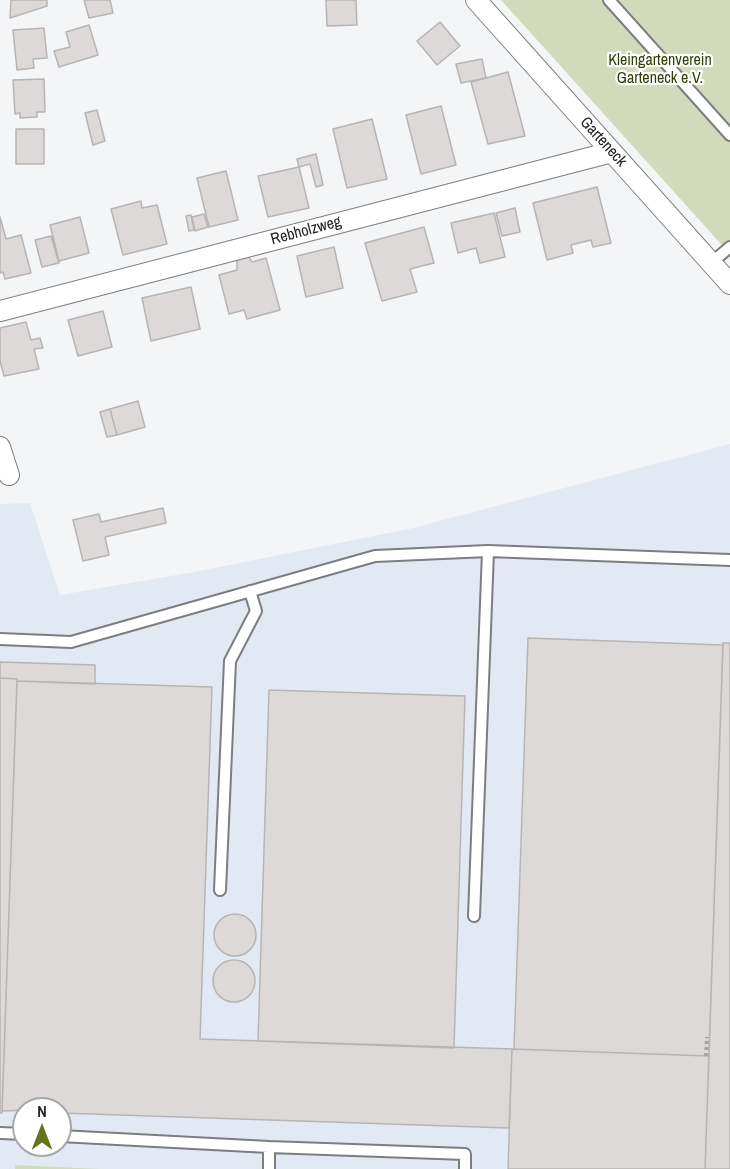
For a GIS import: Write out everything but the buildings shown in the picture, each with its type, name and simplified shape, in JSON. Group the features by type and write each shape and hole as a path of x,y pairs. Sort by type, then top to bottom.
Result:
{"street":[{"name":"Garteneck","path":"477,0 730,284"},
{"name":"Rebholzweg","path":"0,310 612,152"},
{"path":"0,447 9,475"}],"lane":[{"path":"609,0 730,135"},
{"path":"711,263 730,247"},
{"path":"474,916 488,551"},
{"path":"0,639 71,642 375,556 488,551 730,560"},
{"path":"220,890 230,661 256,611 250,591"},
{"path":"72,1137 465,1154 465,1169"},
{"path":"269,1147 269,1169"}],"path":[{"path":"706,1056 707,1037"}],"shaded area":[{"path":"730,444 730,1169 0,1169 0,504 30,503 60,595 200,571 413,528"}],"green space":[{"name":"Kleingartenverein Garteneck e.V.","path":"501,0 730,0 730,254"},
{"path":"15,1165 100,1169 15,1169"}]}
